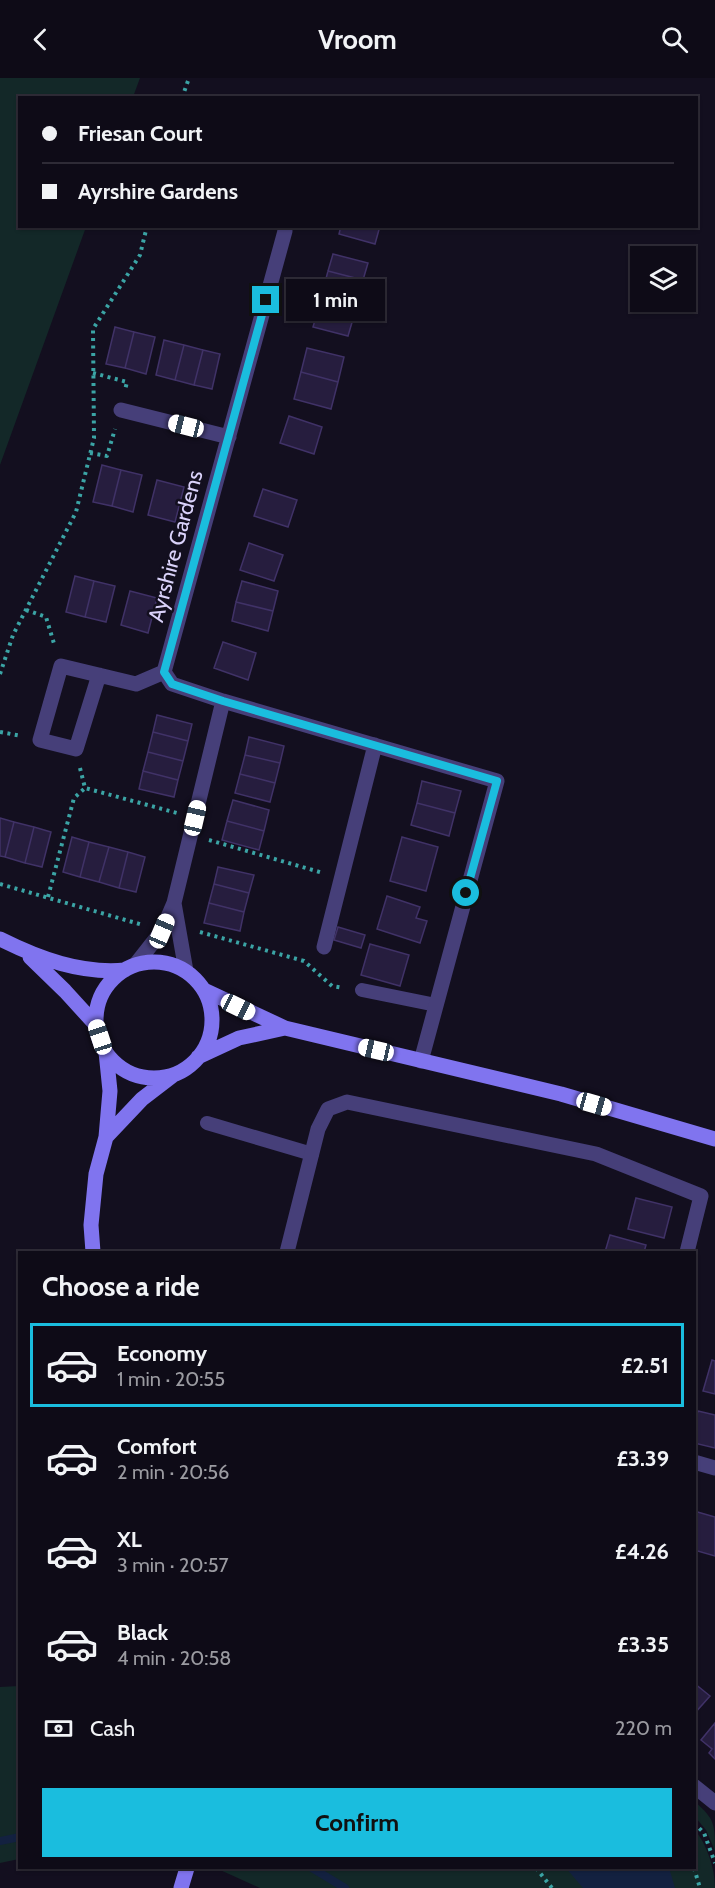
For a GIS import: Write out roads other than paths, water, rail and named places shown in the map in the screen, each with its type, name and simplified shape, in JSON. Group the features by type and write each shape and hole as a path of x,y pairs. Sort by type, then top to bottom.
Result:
{"street":[{"name":"Ayrshire Gardens","path":"164,672 284,228"},
{"path":"121,410 229,437"},
{"path":"99,675 76,748 40,740 61,666 99,675 135,684 164,672 172,684 223,701 497,781 421,1061"},
{"path":"172,1076 146,1078 122,1069 104,1050 96,1025 99,999 113,978 130,967 162,931 174,903 223,701"},
{"path":"324,947 375,745"},
{"path":"174,903 186,971"},
{"path":"0,939 24,951 78,969 105,972 162,962 186,971 204,990 285,1028 561,1094 715,1139"},
{"path":"24,951 96,1025"},
{"path":"106,1137 142,1099 195,1062 209,1040 212,1015 204,990"},
{"path":"198,1057 239,1038 285,1028"},
{"path":"93,1251 91,1225 96,1174 106,1137 110,1091 106,1052"},
{"path":"287,1251 318,1129 328,1109 347,1102 596,1154 701,1196 687,1251"},
{"path":"696,1463 715,1468"},
{"path":"696,1788 715,1803"},
{"path":"181,1888 186,1869"}],"lane":[{"path":"362,990 436,1005"},
{"path":"207,1122 312,1154"}],"water":[{"path":"567,1869 668,1869 675,1888 583,1888"}],"waterway":[{"path":"0,1841 18,1837"},
{"path":"314,1869 345,1888"}]}
